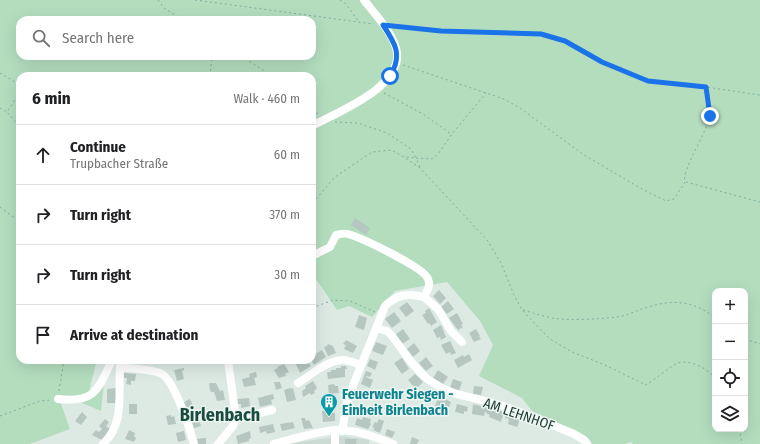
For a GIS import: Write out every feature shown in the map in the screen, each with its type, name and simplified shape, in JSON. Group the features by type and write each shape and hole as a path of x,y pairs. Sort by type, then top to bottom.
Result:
{"street":[{"path":"316,124 358,101 376,89 390,76 397,63 396,48 393,41 364,0"},
{"path":"316,254 330,247 336,235 347,233 381,248 405,261 426,275 429,286 424,297"},
{"path":"335,444 348,398 381,315 385,306 390,301 397,297 412,294 424,297 438,309 451,331 462,342"},
{"name":"AM LEHNHOF","path":"376,328 387,331 428,379 446,390 457,395 501,405 574,434 588,444"},
{"path":"298,383 335,361 344,360 361,365"},
{"path":"58,399 80,400 91,395 99,388 110,364"},
{"path":"103,444 111,435 118,418 121,364"},
{"path":"125,364 160,373 168,378 188,422 194,444"},
{"path":"218,444 233,426 236,419 229,364"},
{"path":"236,419 272,410"},
{"path":"274,444 338,430 374,437 393,444"}],"path":[{"path":"158,0 164,8 177,16"},
{"path":"195,0 311,16"},
{"path":"340,0 346,4 360,23"},
{"path":"316,17 360,23 441,31 541,34 565,41 602,62 648,81 706,87 760,95"},
{"path":"210,72 212,60"},
{"path":"247,60 265,72"},
{"path":"397,63 504,98 584,155 642,190 666,201 674,199 685,182 684,179 687,169 710,116 706,87"},
{"path":"0,73 16,83"},
{"path":"376,89 423,114 452,134"},
{"path":"404,157 432,159 438,154 452,134 486,93"},
{"path":"7,112 16,98"},
{"path":"0,108 7,112 16,122"},
{"path":"316,112 325,118 337,122 358,123 387,133 411,149 420,168"},
{"path":"316,199 335,177 372,152 391,150 420,168 487,240 501,263 522,310 550,339 572,352 605,365 646,385 679,363 691,364 705,369 712,375"},
{"path":"685,182 760,202"},
{"path":"0,207 16,219"},
{"path":"316,306 333,300 350,301 381,315"},
{"path":"522,310 553,318 590,319 623,316 652,306 676,302 693,305 707,311 712,315"},
{"path":"748,340 760,344"},
{"path":"0,416 40,401 58,399 63,364"},
{"path":"740,432 742,444"}],"shaded area":[{"path":"341,436 369,440 369,444 287,444"}],"green space":[{"path":"0,0 760,0 760,444 633,444 631,442 625,444 592,444 588,438 532,411 522,398 479,376 493,345 480,321 447,282 395,291 372,317 349,306 337,310 316,279 316,72 16,72 16,364 96,364 89,391 104,383 101,411 80,402 60,401 70,429 30,444 0,444"}],"building":[{"path":"355,218 370,228 366,235 351,225"},
{"path":"439,290 446,298 440,304 433,296"},
{"path":"448,301 454,309 447,314 441,307"},
{"path":"407,302 414,311 406,317 399,308"},
{"path":"429,308 437,322 431,326 422,315 426,313 425,311"},
{"path":"394,312 401,321 392,328 385,319"},
{"path":"457,313 463,324 461,325 463,327 458,330 449,318"},
{"path":"359,315 367,318 364,330 355,327"},
{"path":"441,325 446,337 441,340 440,337 437,338 433,330"},
{"path":"403,329 410,339 402,344 395,335"},
{"path":"476,329 481,339 474,342 469,333"},
{"path":"346,340 357,346 353,353 344,349 346,345 343,344"},
{"path":"450,341 456,353 451,355 450,352 446,354 441,345"},
{"path":"376,342 387,346 383,355 372,351"},
{"path":"414,343 420,351 413,357 407,349"},
{"path":"328,344 333,346 336,353 328,356 324,347"},
{"path":"322,350 326,357 316,364 316,354"},
{"path":"469,354 472,360 458,368 454,360 463,355 464,357"},
{"path":"426,357 433,366 426,371 419,363"},
{"path":"402,358 409,369 402,374 394,363"},
{"path":"370,359 378,362 375,370 367,366"},
{"path":"284,364 289,372 285,374 286,376 279,378 274,370"},
{"path":"296,364 310,364 311,366 300,373"},
{"path":"341,366 346,366 347,369 345,369 345,377 328,379 327,372 336,370 336,368 341,368"},
{"path":"184,368 182,371 184,379 177,381 174,370"},
{"path":"438,370 448,377 443,384 433,378"},
{"path":"366,371 372,373 370,377 366,376 373,380 370,388 361,384"},
{"path":"256,372 257,377 254,378 256,385 244,387 242,379 250,377 249,374"},
{"path":"124,373 136,374 135,381 131,381 131,385 126,384 127,378 124,378"},
{"path":"415,374 423,382 416,389 408,380"},
{"path":"453,379 462,382 459,391 450,388"},
{"path":"313,381 317,388 314,391 315,393 311,395 310,393 303,397 302,391 306,388 305,386"},
{"path":"274,382 280,382 282,388 276,390"},
{"path":"209,383 216,383 220,391 223,390 225,400 217,401 214,392 211,392 210,390"},
{"path":"334,384 335,386 338,386 339,393 329,394 328,385"},
{"path":"474,386 483,387 481,395 473,394"},
{"path":"116,388 116,403 107,403 107,389"},
{"path":"293,388 296,400 287,402 284,390"},
{"path":"426,389 435,394 429,402 421,397"},
{"path":"273,394 274,399 271,400 272,404 260,407 258,398"},
{"path":"439,396 451,402 449,407 446,406 444,410 435,406"},
{"path":"249,398 250,406 241,408 241,404 238,404 237,399"},
{"path":"190,399 193,406 187,409 184,402"},
{"path":"129,404 137,404 137,414 129,414"},
{"path":"457,404 468,407 467,412 464,411 464,414 455,412"},
{"path":"473,404 504,412 501,422 489,417 490,415 485,412 484,416 472,414"},
{"name":"Feuerwehr Siegen - Einheit Birlenbach","path":"330,410 330,413 335,413 335,421 323,422 322,411"},
{"path":"82,412 87,417 81,425 75,421"},
{"path":"506,414 520,419 517,427 508,424 509,419 505,418"},
{"path":"171,415 171,417 174,416 176,424 168,425 166,416"},
{"path":"363,417 371,419 371,424 368,429 355,425 357,418 362,420"},
{"path":"301,418 305,418 306,421 309,420 313,428 304,429"},
{"path":"105,419 109,422 106,426 110,429 102,440 92,435 96,430 99,432 102,429 99,426"},
{"path":"199,419 201,426 194,428 192,421"},
{"path":"379,419 384,421 380,433 373,430 375,428 372,427"},
{"path":"293,422 295,428 282,431 280,424"},
{"path":"273,424 275,432 267,434 266,431 260,433 259,427"},
{"path":"387,429 395,432 392,438 385,435"},
{"path":"129,430 135,433 134,436 136,438 134,442 125,439"},
{"path":"184,431 186,440 178,442 176,433"},
{"path":"250,431 251,438 249,441 238,444 236,436"},
{"path":"412,437 419,440 417,444 410,444"},
{"path":"206,438 206,444 198,444 197,439"},
{"path":"345,439 357,439 356,444 345,444"}],"place":[{"name":"Feuerwehr Siegen - Einheit Birlenbach","path":"329,417"}],"district":[{"name":"Birlenbach","path":"220,415"}],"route":[{"path":"390,76 397,63 397,55 393,41 383,25 441,31 541,34 565,41 602,62 648,81 706,87 710,116"}]}
